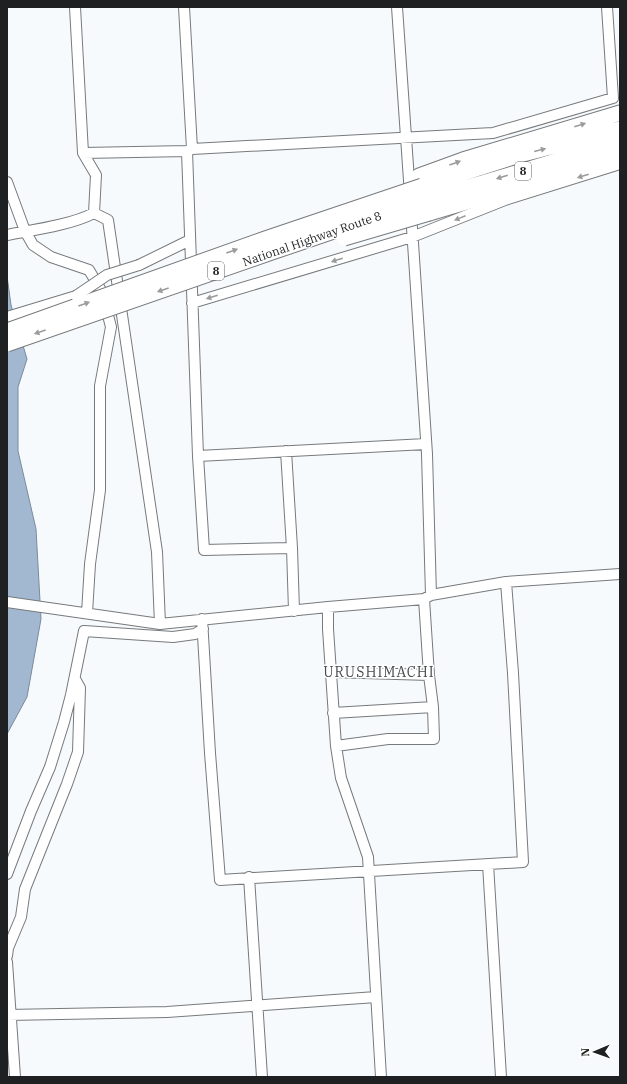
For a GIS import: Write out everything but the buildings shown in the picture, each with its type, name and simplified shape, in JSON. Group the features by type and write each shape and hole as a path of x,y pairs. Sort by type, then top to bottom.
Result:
{"highway":[{"path":"424,194 463,160 620,113"},
{"name":"National Highway Route 8","path":"7,331 424,194 523,154 620,129"},
{"name":"National Highway Route 8","path":"424,194 620,142"},
{"path":"268,246 302,250 424,194 620,156"},
{"name":"National Highway Route 8","path":"7,344 268,246"}],"street":[{"path":"74,7 83,153 96,175 94,213"},
{"path":"184,7 190,150 192,304 198,456 204,550 292,548"},
{"path":"336,746 388,739 434,739 433,707 429,675 426,444 397,7"},
{"path":"83,153 190,150 493,133 613,98 607,7"},
{"path":"192,304 412,237 506,200 620,164"},
{"path":"7,182 23,232 33,244 51,257 89,270 102,292 110,327 100,386 100,490 83,612"},
{"path":"7,235 74,221 85,218 94,213"},
{"path":"94,213 108,220 157,552 160,624"},
{"path":"7,318 76,296 107,275 139,265 190,240"},
{"path":"198,456 426,444"},
{"path":"286,451 294,610"},
{"path":"7,602 160,624 202,624 294,610 428,597 506,582 620,574"},
{"path":"202,624 220,880 249,877 523,862 513,674 506,582"},
{"path":"328,607 333,712 341,778 368,857 381,1077"},
{"path":"7,874 31,811 50,767 64,722 84,632 173,637 195,634 202,624"},
{"path":"331,672 429,675"},
{"path":"7,956 8,948 21,917 25,889 67,784 78,752 80,688 75,678"},
{"path":"333,712 433,707"},
{"path":"488,864 501,1077"},
{"path":"249,877 262,1077"},
{"path":"7,962 9,1016 15,1077"},
{"path":"9,1016 167,1012 257,1004 376,997"}],"water":[{"path":"7,276 11,305 27,359 18,387 18,451 36,529 41,619 27,697 7,734"}],"district":[{"name":"URUSHIMACHI","path":"379,672"}]}
